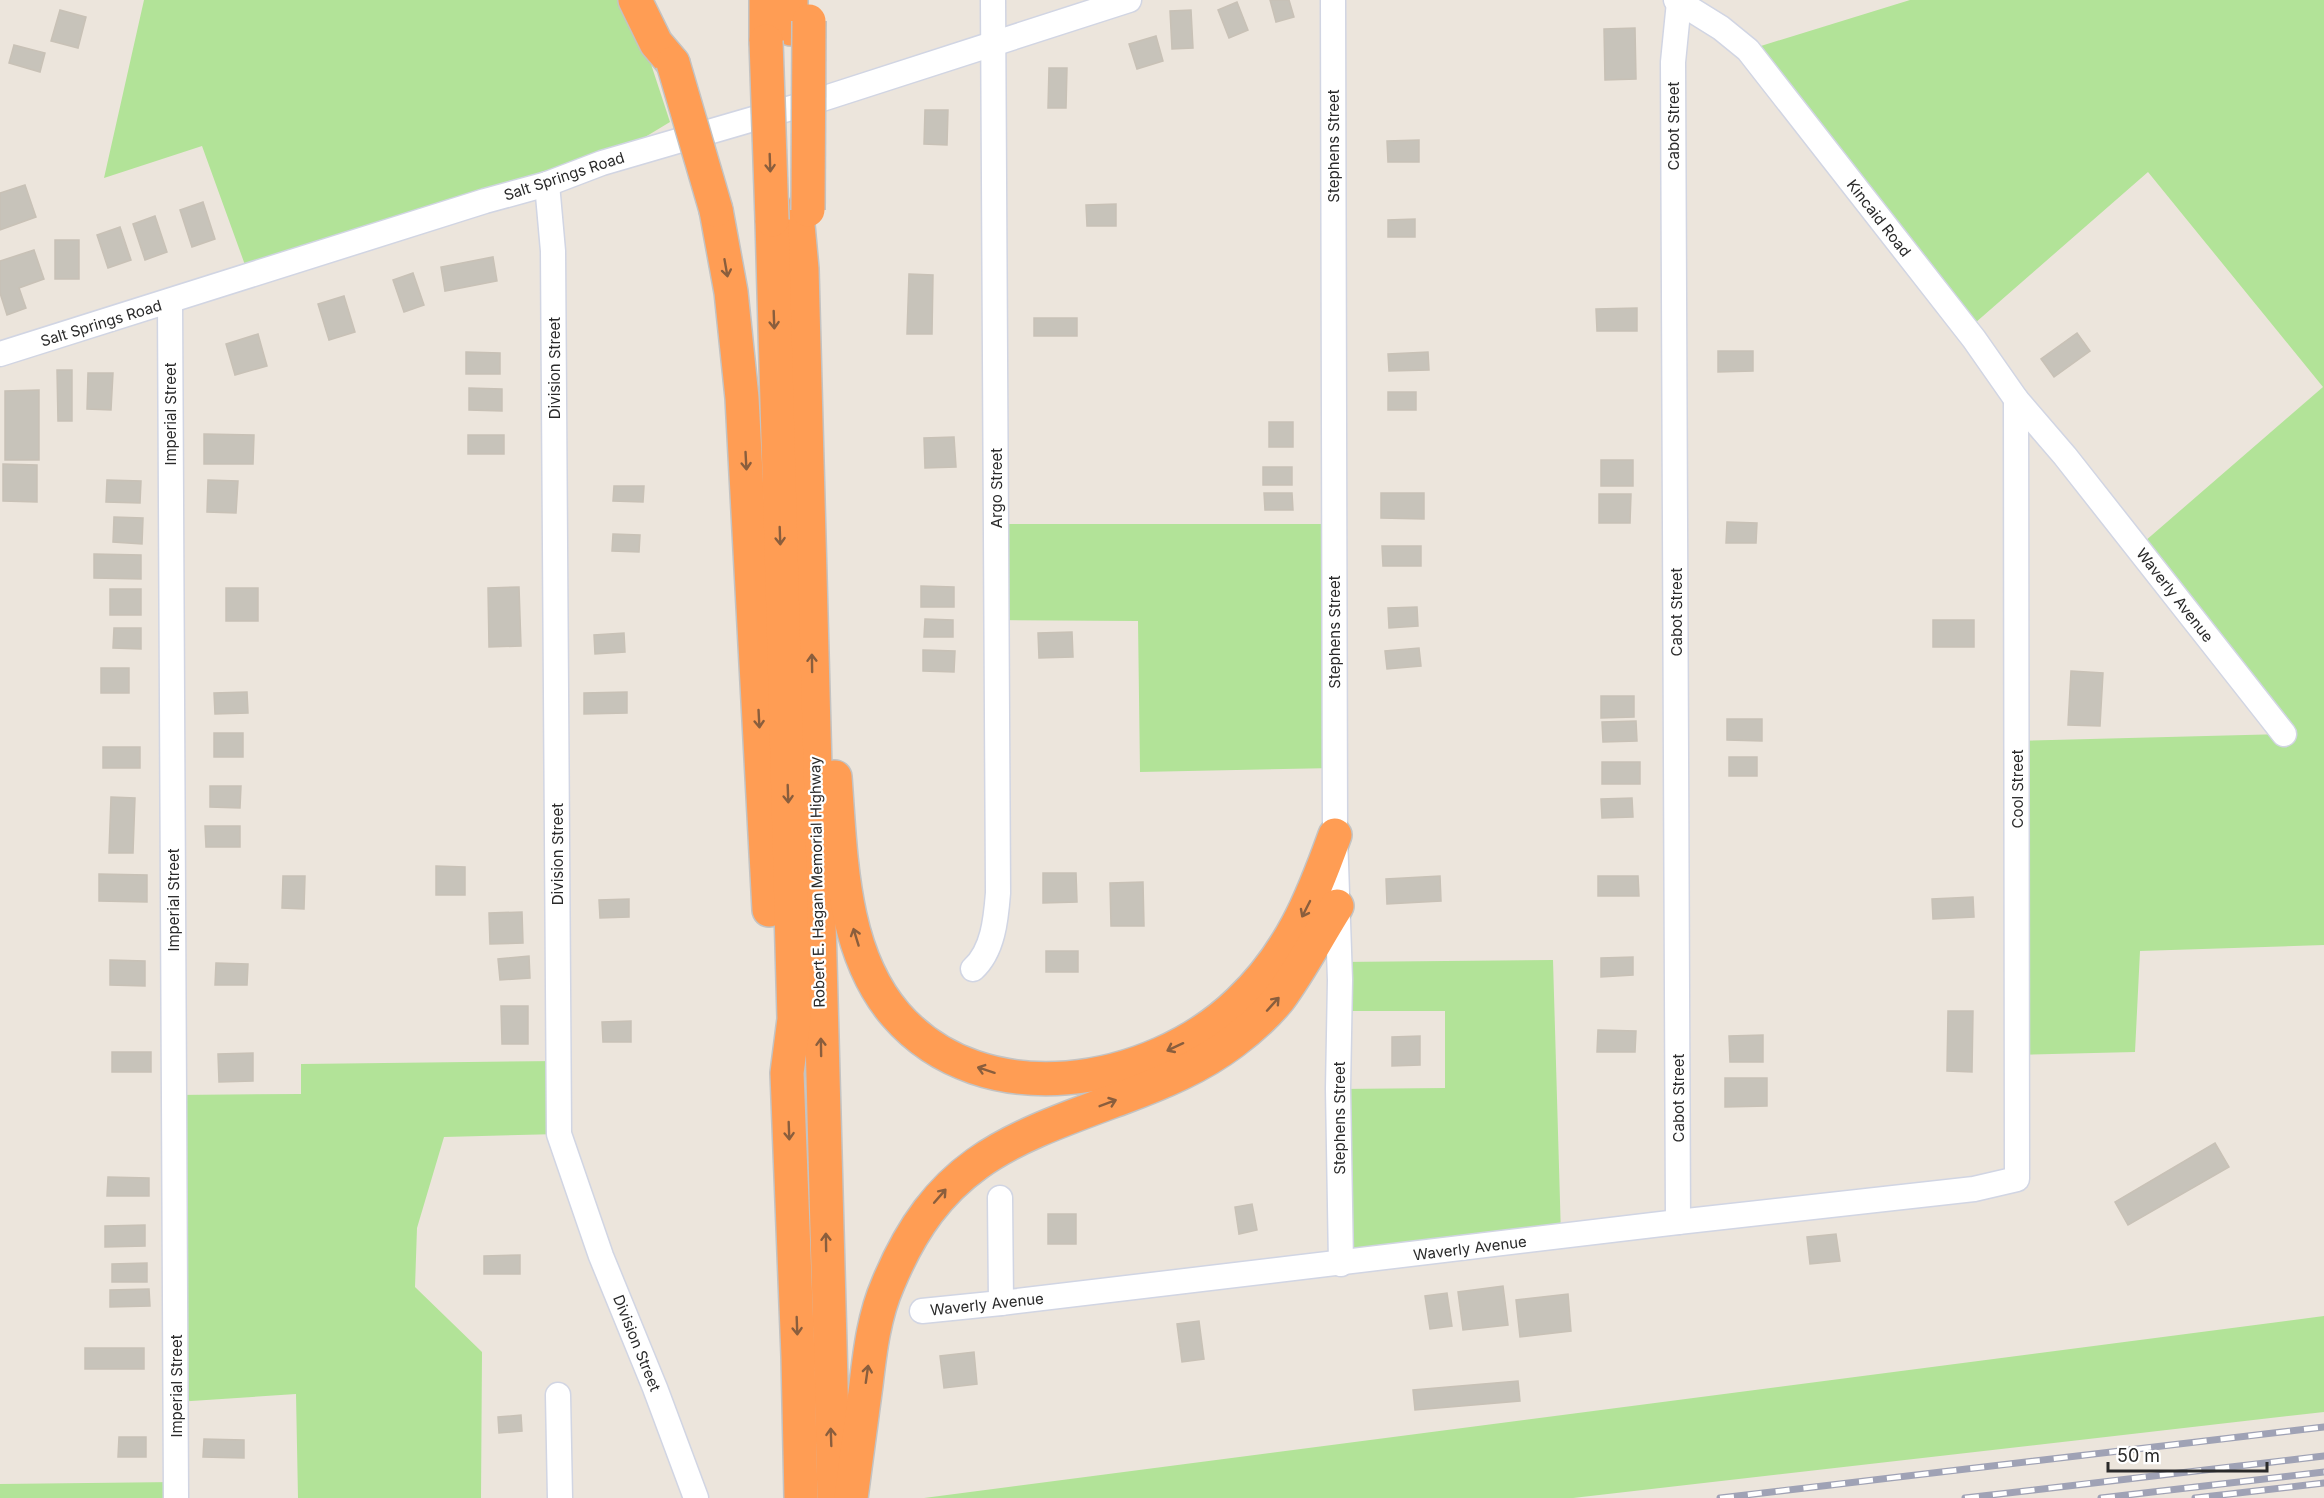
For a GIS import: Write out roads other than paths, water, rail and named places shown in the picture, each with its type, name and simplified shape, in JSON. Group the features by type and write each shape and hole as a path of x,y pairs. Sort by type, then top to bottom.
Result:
{"highway":[{"path":"635,0 656,43 673,63"},
{"path":"653,0 672,38 673,63 716,210 730,292 742,388 775,1022 787,1073"},
{"path":"766,0 794,18"},
{"path":"794,18 792,215 794,1019 787,1073 801,1497"},
{"path":"792,215 794,18"},
{"name":"Robert E. Hagan Memorial Highway","path":"792,215 802,269 813,713 842,1496"},
{"path":"813,713 834,753 841,859 849,911 864,963 895,1014 918,1036 942,1052 967,1064 1000,1074 1038,1079 1075,1077 1124,1068 1185,1043 1204,1030 1240,1002 1281,953 1316,890 1335,834"},
{"path":"842,1496 874,1327 887,1285 904,1249 926,1212 966,1171 1007,1144 1036,1130 1185,1072 1233,1042 1280,997 1337,906"}],"street":[{"name":"Argo Street","path":"973,969 982,961 993,930 998,893 993,0"},
{"name":"Salt Springs Road","path":"0,354 485,201 547,184 602,163 822,99 1129,0"},
{"name":"Stephens Street","path":"1333,0 1335,834 1340,980 1338,1089 1341,1264"},
{"name":"Kincaid Road","path":"1677,1 1721,28 1748,50 1974,339 2016,399 2065,456"},
{"name":"Cabot Street","path":"1677,1 1673,62 1678,1222"},
{"name":"Division Street","path":"547,184 553,263 559,1134 601,1256 655,1388 696,1498"},
{"name":"Imperial Street","path":"170,302 176,1498"},
{"name":"Cool Street","path":"2016,399 2017,1179"},
{"name":"Waverly Avenue","path":"2065,456 2284,735"},
{"name":"Waverly Avenue","path":"922,1311 1974,1189 2017,1179"},
{"path":"1000,1198 1001,1303"},
{"path":"558,1395 560,1498"}],"railway":[{"path":"1720,1498 2324,1427"},
{"path":"1965,1498 2324,1456"},
{"path":"2101,1498 2324,1472"},
{"path":"2195,1498 2324,1483"}]}
